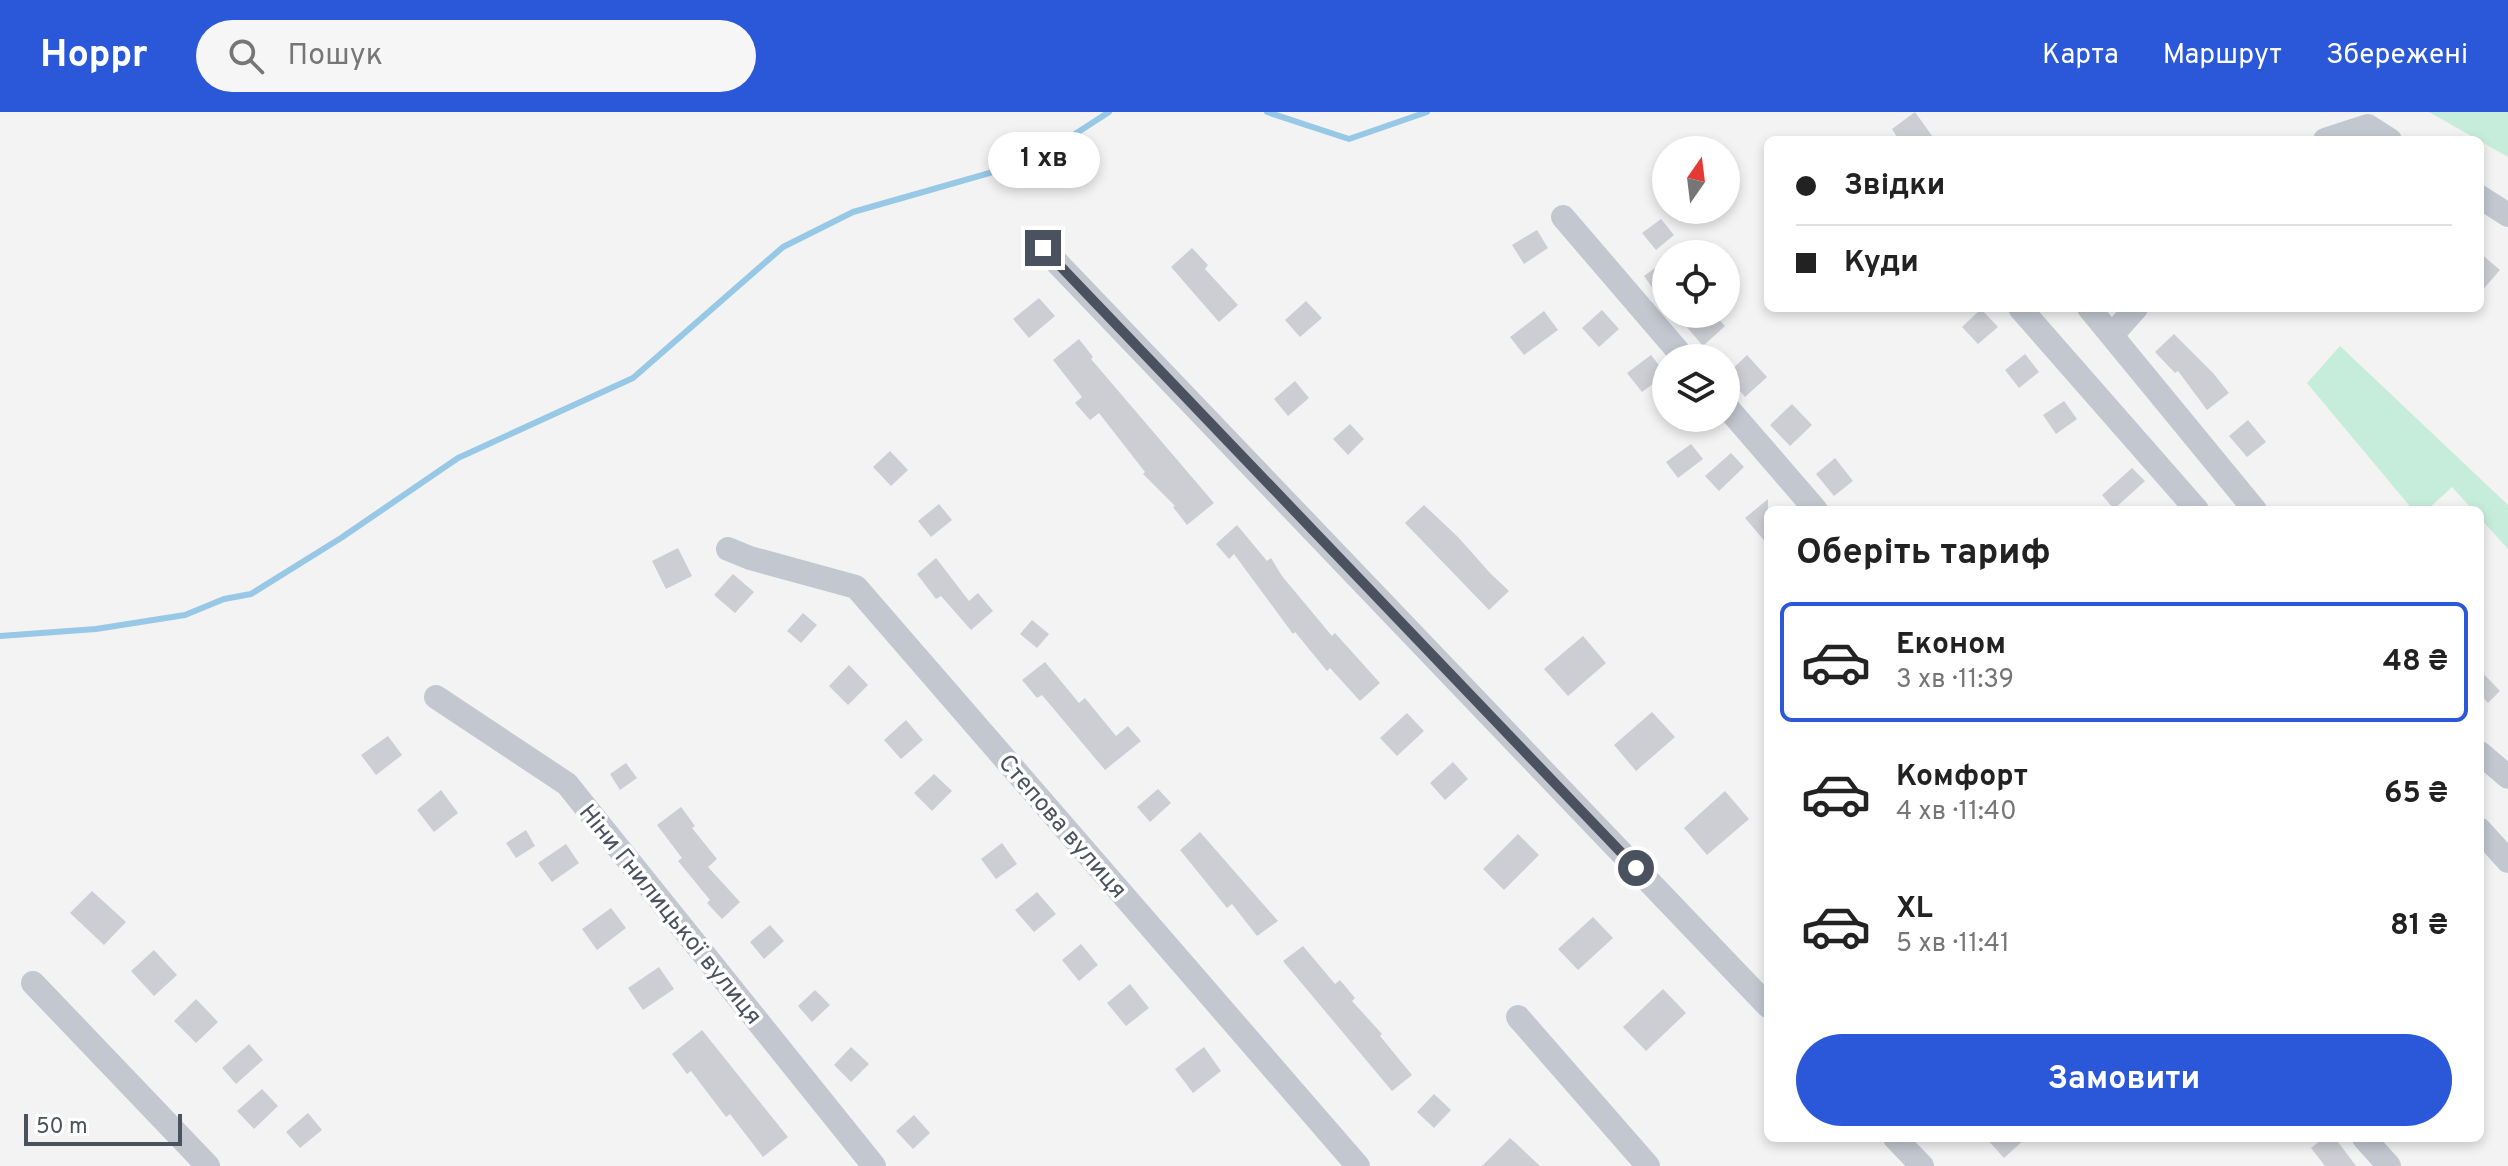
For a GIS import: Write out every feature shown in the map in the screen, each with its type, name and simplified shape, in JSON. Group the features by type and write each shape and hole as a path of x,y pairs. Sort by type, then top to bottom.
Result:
{"street":[{"path":"2337,136 2368,126 2384,136"},
{"path":"2484,200 2508,215"},
{"path":"1563,217 1672,344"},
{"path":"1043,248 1764,1002"},
{"path":"2024,312 2193,506"},
{"path":"2092,312 2252,506"},
{"path":"2112,335 2132,312"},
{"path":"1740,422 1813,506"},
{"name":"Степова вулиця","path":"728,549 856,587 1358,1166"},
{"name":"Ніни Гнилицької вулиця","path":"436,697 567,784 874,1166"},
{"path":"2484,756 2508,777"},
{"path":"2484,834 2508,861"},
{"path":"33,983 208,1166"},
{"path":"1518,1017 1648,1166"},
{"path":"1899,1142 1922,1166"},
{"path":"2368,1142 2389,1166"}],"green space":[{"path":"2429,112 2508,112 2508,157 2484,143 2484,136 2471,136"},
{"path":"2340,346 2508,505 2508,549 2484,522 2484,506 2469,506 2452,487 2431,506 2410,506 2307,383"}],"building":[{"path":"1915,112 1932,136 1896,136 1892,129"},
{"path":"1654,224 1665,224 1674,235 1668,240 1652,240 1652,245 1642,233"},
{"path":"1537,230 1548,248 1524,264 1512,245"},
{"path":"1192,248 1208,265 1205,269 1238,305 1219,322 1171,267"},
{"path":"2484,256 2500,270 2484,288"},
{"path":"1652,270 1652,287 1644,276"},
{"path":"1039,298 1055,316 1029,338 1013,319"},
{"path":"1306,301 1322,318 1300,337 1285,320"},
{"path":"1602,310 1619,329 1599,347 1582,328"},
{"path":"1544,311 1558,330 1524,355 1510,337"},
{"path":"1978,312 1984,312 1998,327 1978,344 1962,327"},
{"path":"1688,328 1723,328 1705,344 1701,344"},
{"path":"2174,334 2229,393 2207,410 2178,371 2175,373 2155,352"},
{"path":"1079,339 1093,357 1091,359 1214,503 1187,525 1175,506 1143,474 1145,472 1099,413 1090,420 1075,403 1082,397 1053,360"},
{"path":"2025,354 2039,372 2019,388 2005,370"},
{"path":"1747,355 1767,377 1745,397 1740,391 1740,362"},
{"path":"1652,356 1652,384 1642,392 1627,373"},
{"path":"1295,381 1309,398 1288,416 1274,399"},
{"path":"2064,401 2077,419 2056,434 2043,415"},
{"path":"1792,404 1812,425 1790,446 1770,425"},
{"path":"2248,420 2266,442 2247,457 2229,436"},
{"path":"1350,424 1364,439 1348,455 1333,439"},
{"path":"1691,444 1703,459 1678,478 1666,462"},
{"path":"890,451 908,470 891,486 873,467"},
{"path":"1731,453 1744,467 1719,491 1705,476"},
{"path":"1835,458 1853,481 1834,496 1816,474"},
{"path":"2132,468 2145,481 2117,506 2111,506 2102,495"},
{"path":"1768,499 1768,506 1764,506 1764,540 1745,518"},
{"path":"939,504 952,520 931,537 918,521"},
{"path":"1424,505 1509,591 1489,610 1405,523"},
{"path":"1237,525 1267,561 1271,558 1282,576 1332,636 1335,633 1380,683 1360,701 1330,668 1327,671 1295,632 1293,634 1234,554 1229,559 1216,544"},
{"path":"678,548 692,576 666,589 652,561"},
{"path":"936,558 969,601 978,593 993,611 971,630 941,596 936,599 917,574"},
{"path":"733,574 754,592 735,613 714,595"},
{"path":"803,613 817,625 801,643 787,631"},
{"path":"1032,620 1049,634 1037,648 1020,634"},
{"path":"1583,636 1606,663 1568,696 1544,669"},
{"path":"1045,662 1079,703 1085,698 1116,736 1128,726 1141,741 1105,770 1042,695 1037,698 1022,680"},
{"path":"849,665 868,685 848,705 829,686"},
{"path":"2484,674 2500,691 2488,703 2484,698"},
{"path":"1652,712 1675,737 1636,771 1614,745"},
{"path":"1407,713 1424,731 1397,756 1380,738"},
{"path":"906,720 923,740 901,759 884,740"},
{"path":"388,736 402,755 376,775 361,755"},
{"path":"1453,762 1468,779 1445,800 1430,783"},
{"path":"626,763 637,778 620,790 610,774"},
{"path":"934,774 952,791 932,811 914,793"},
{"path":"1158,789 1171,803 1150,822 1137,807"},
{"path":"441,790 458,813 434,832 417,810"},
{"path":"1725,791 1749,819 1707,855 1684,828"},
{"path":"681,807 695,826 692,828 717,859 708,867 740,902 722,919 707,903 710,900 678,861 682,858 657,825"},
{"path":"526,830 535,846 516,858 506,843"},
{"path":"1200,832 1278,921 1257,936 1232,904 1227,908 1180,850"},
{"path":"1518,834 1539,855 1504,890 1483,869"},
{"path":"1002,843 1017,864 996,879 981,859"},
{"path":"566,844 579,863 552,882 538,863"},
{"path":"92,891 126,922 104,945 70,913"},
{"path":"1037,892 1056,914 1034,932 1015,910"},
{"path":"611,908 626,928 597,950 582,929"},
{"path":"1593,917 1613,938 1578,970 1558,949"},
{"path":"770,925 784,941 764,959 750,942"},
{"path":"1081,944 1098,965 1079,981 1062,960"},
{"path":"1303,946 1335,984 1340,980 1355,998 1352,1001 1382,1034 1380,1036 1412,1075 1392,1091 1283,961"},
{"path":"154,950 177,975 154,996 131,971"},
{"path":"659,967 674,989 643,1010 628,988"},
{"path":"1130,984 1149,1008 1126,1026 1107,1003"},
{"path":"1663,989 1686,1013 1646,1051 1623,1027"},
{"path":"815,990 830,1005 812,1022 798,1006"},
{"path":"196,999 218,1022 196,1043 174,1021"},
{"path":"702,1030 788,1137 763,1157 730,1114 726,1117 691,1071 687,1074 672,1054"},
{"path":"249,1044 263,1060 236,1084 222,1068"},
{"path":"851,1047 869,1064 851,1082 834,1065"},
{"path":"1204,1047 1221,1071 1193,1093 1175,1069"},
{"path":"262,1089 278,1106 254,1129 237,1111"},
{"path":"1434,1094 1451,1110 1434,1128 1417,1112"},
{"path":"308,1113 322,1130 300,1148 286,1132"},
{"path":"914,1115 930,1133 913,1149 896,1131"},
{"path":"1510,1138 1522,1149 1540,1166 1482,1166"},
{"path":"1990,1142 2022,1142 2004,1158"},
{"path":"2319,1142 2338,1142 2356,1166 2325,1166 2311,1148"}],"waterway":[{"path":"0,636 96,629 185,615 224,599 251,594 341,538 458,458 633,378 783,247 853,212 1035,160 1109,112"},
{"path":"1267,112 1349,139 1427,112"}],"route":[{"path":"1043,248 1636,868"}]}
